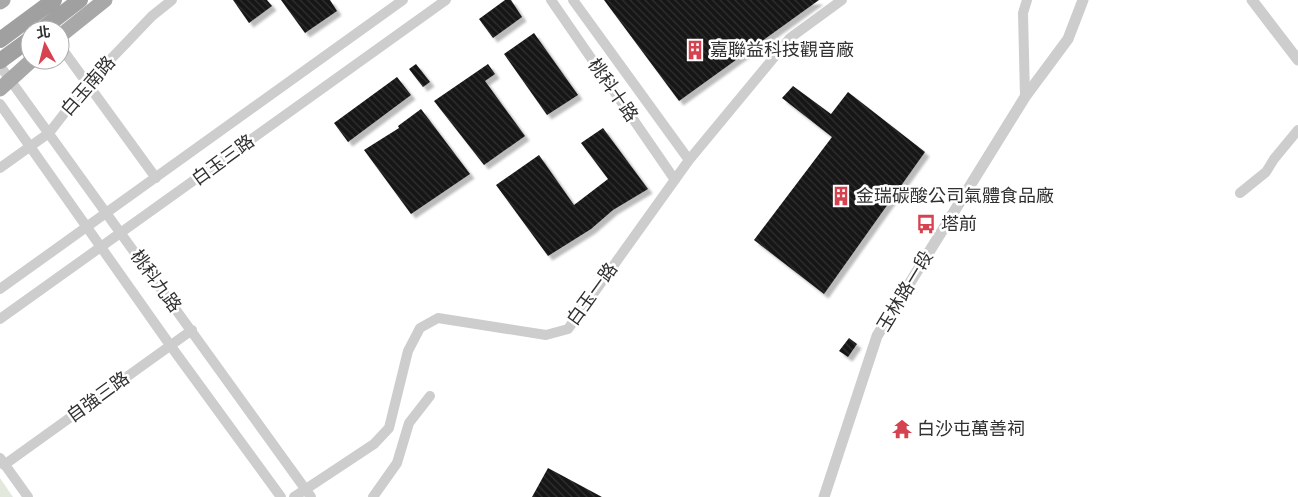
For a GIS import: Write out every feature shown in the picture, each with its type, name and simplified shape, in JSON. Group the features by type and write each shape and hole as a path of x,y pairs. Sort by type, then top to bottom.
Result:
{"highway":[{"path":"0,40 54,0"},
{"path":"54,20 80,0"},
{"path":"0,61 20,46"}],"main road":[{"path":"70,28 105,0"},
{"path":"5,84 21,70"}],"street":[{"name":"白玉南路","path":"0,168 49,133 88,83 152,16 172,0"},
{"name":"白玉三路","path":"0,289 403,0"},
{"name":"白玉三路","path":"0,320 446,0"},
{"name":"桃科十路","path":"551,0 675,180"},
{"name":"桃科十路","path":"573,0 689,160"},
{"name":"白玉一路","path":"294,497 308,493 374,444 389,428 408,351 420,328 438,318 546,335 568,329 689,160 790,38 842,0"},
{"path":"1025,97 1022,13 1027,0"},
{"name":"玉林路一段","path":"824,497 877,336 1025,97 1068,39 1083,0"},
{"path":"1252,0 1298,60"},
{"path":"70,59 156,178"},
{"name":"桃科九路","path":"0,66 5,84 49,133 105,214 192,330 308,493"},
{"name":"桃科九路","path":"0,104 170,345 281,497"},
{"path":"1240,193 1266,172 1274,159 1298,130"},
{"name":"自強三路","path":"2,462 192,330"},
{"path":"373,497 397,463 409,423 430,396"},
{"path":"2,462 28,497"}],"shaded area":[{"path":"0,478 13,497 0,497"}],"building":[{"path":"233,0 267,0 272,6 249,23"},
{"path":"281,0 330,0 337,11 305,33"},
{"path":"505,0 511,0 522,17 493,38 479,19"},
{"name":"嘉聯益科技觀音廠","path":"604,0 819,0 679,101"},
{"path":"534,33 578,95 547,115 504,54"},
{"path":"416,64 430,82 423,87 409,69"},
{"path":"488,64 495,74 485,81 525,136 484,165 434,101"},
{"path":"397,77 411,95 348,142 334,123"},
{"name":"金瑞碳酸公司氣體食品廠","path":"793,86 831,114 848,92 925,152 824,294 754,240 832,137 782,98"},
{"path":"421,109 470,174 411,214 364,150 399,128 398,126"},
{"path":"603,128 648,189 613,210 591,229 548,256 496,185 539,155 574,205 608,179 581,143"},
{"path":"849,338 857,344 848,357 839,351"},
{"path":"548,468 602,497 532,497"}],"place":[{"name":"嘉聯益科技觀音廠","path":"695,50"},
{"name":"金瑞碳酸公司氣體食品廠","path":"841,196"},
{"name":"塔前","path":"926,224"},
{"name":"白沙屯萬善祠","path":"902,429"}]}
